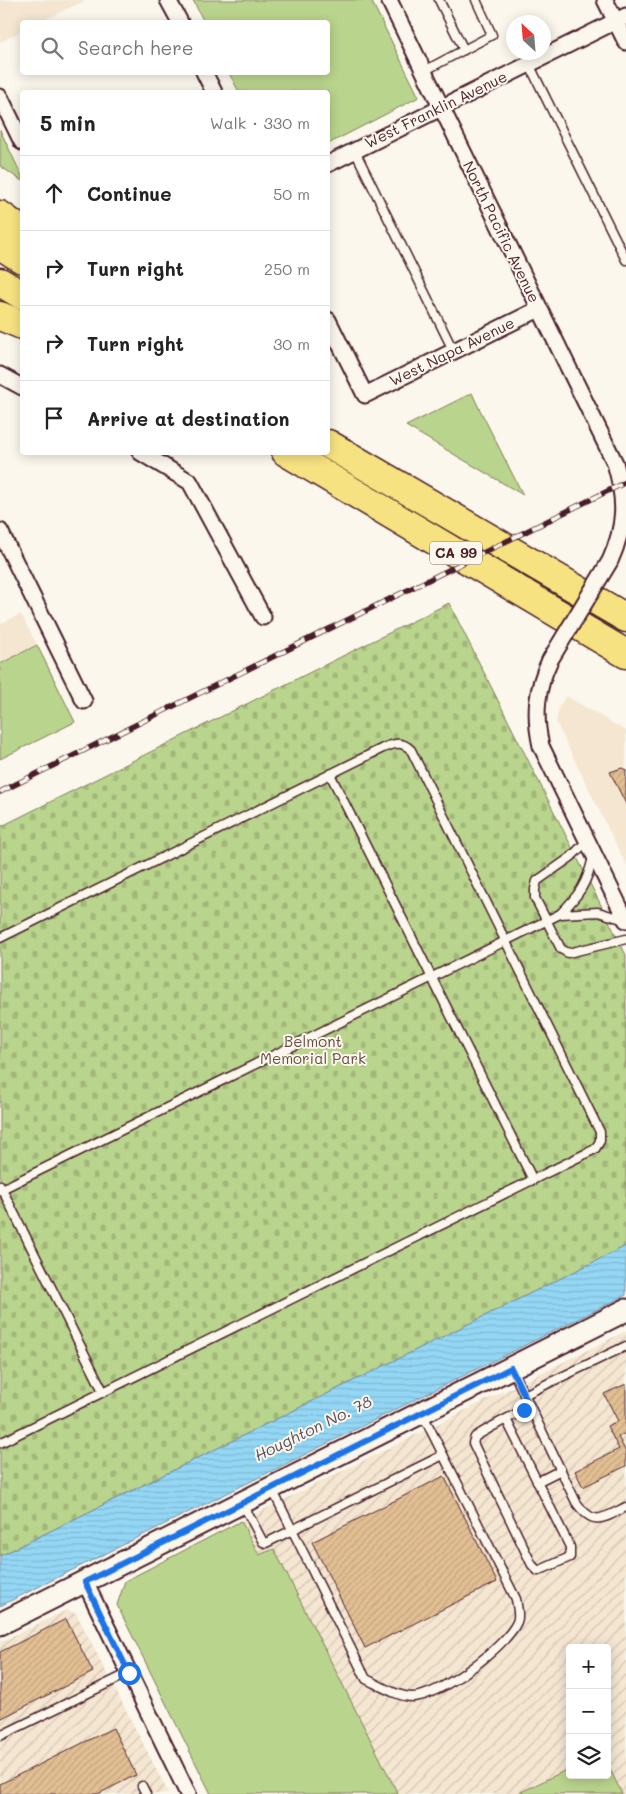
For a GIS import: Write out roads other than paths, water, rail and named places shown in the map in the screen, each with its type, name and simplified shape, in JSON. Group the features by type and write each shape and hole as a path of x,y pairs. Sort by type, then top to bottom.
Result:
{"highway":[{"path":"0,215 20,230"},
{"path":"0,245 20,258"},
{"path":"0,282 20,294"},
{"path":"0,316 20,324"},
{"name":"CA 99","path":"330,445 626,618"},
{"name":"CA 99","path":"291,455 626,654"}],"street":[{"path":"168,0 179,20"},
{"name":"North Pacific Avenue","path":"389,0 539,309 620,468 624,493 624,530 610,561 550,660 539,687 537,702 538,730 548,763 626,920"},
{"path":"605,0 621,19 626,42"},
{"name":"West Franklin Avenue","path":"330,163 621,19"},
{"path":"206,75 213,90"},
{"path":"0,97 20,138"},
{"name":"West Napa Avenue","path":"330,324 365,395 539,309"},
{"path":"0,375 20,386"},
{"path":"145,455 190,482 263,618"},
{"path":"0,531 84,701"},
{"path":"0,1624 626,1310"},
{"path":"85,1582 188,1794"}],"lane":[{"path":"439,0 464,50"},
{"path":"424,71 492,36 476,0"},
{"path":"529,64 626,260"},
{"path":"355,151 454,352"},
{"path":"0,938 330,774 395,743 405,744 412,750 600,1132 600,1141 594,1149 0,1443"},
{"path":"330,774 533,1180"},
{"path":"103,1391 1,1188 506,941 546,921 560,914 581,892 588,879 590,848 571,857 537,882 534,889 535,898 546,921 561,949 568,953 626,939"},
{"path":"560,914 598,912 626,920"},
{"path":"524,1395 626,1346"},
{"path":"511,1368 561,1470 585,1514 594,1519 602,1519 626,1507"},
{"path":"506,1419 571,1554 570,1558 538,1571 532,1565 473,1443 475,1436 506,1419 530,1407"},
{"path":"272,1487 366,1680 410,1697 422,1696 464,1675 509,1634 518,1620 516,1599 421,1412"},
{"path":"242,1502 263,1542 266,1543 443,1455"},
{"path":"537,1482 561,1470"},
{"path":"0,1736 129,1673"}],"water":[{"name":"Houghton No. 78","path":"626,1246 626,1295 0,1606 0,1556"}],"railway":[{"path":"0,792 626,482"}],"park label":[{"name":"Belmont Memorial Park","path":"313,1050"}]}
